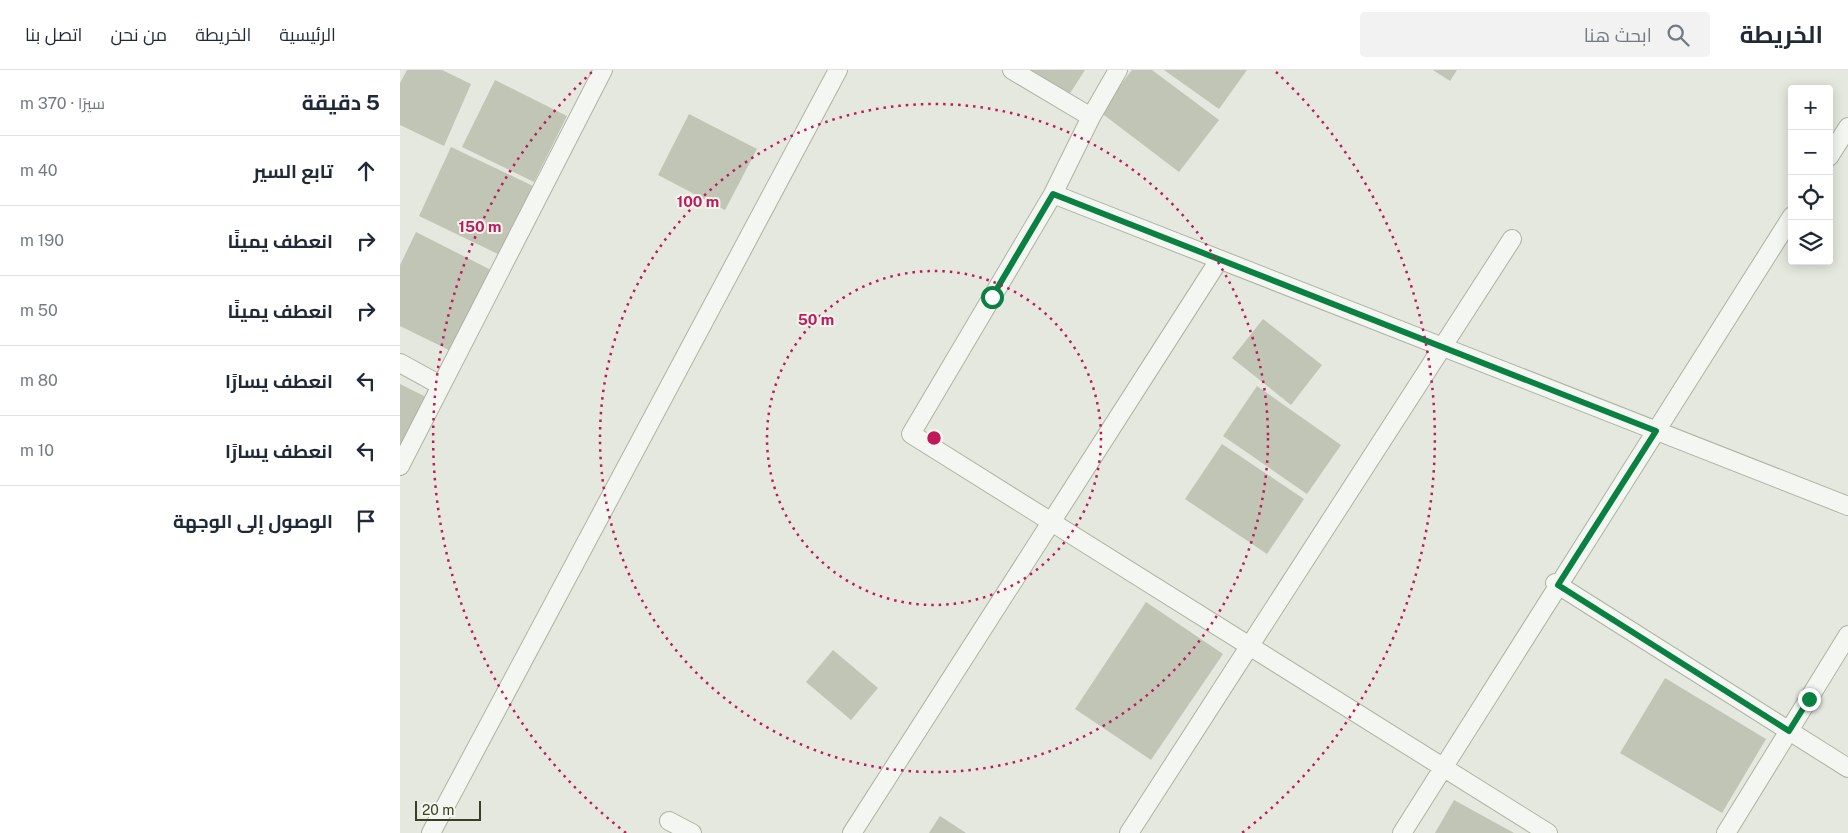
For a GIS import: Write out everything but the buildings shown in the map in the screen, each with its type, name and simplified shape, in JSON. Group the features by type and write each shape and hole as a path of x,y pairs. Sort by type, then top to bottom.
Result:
{"street":[{"path":"400,466 440,385 604,70"},
{"path":"431,833 838,70"},
{"path":"1012,70 1091,117"},
{"path":"1118,70 1091,117 1053,194 911,434 1548,833"},
{"path":"1833,151 1848,127"},
{"path":"1053,194 1848,506"},
{"path":"1402,833 1557,584 1789,220"},
{"path":"1129,833 1512,239"},
{"path":"852,833 1220,260"},
{"path":"400,364 440,385"},
{"path":"1557,584 1848,768"},
{"path":"1726,833 1848,635"},
{"path":"669,821 692,833"}],"route":[{"path":"992,297 1053,194 1656,431 1558,585 1789,731 1809,699"}]}
